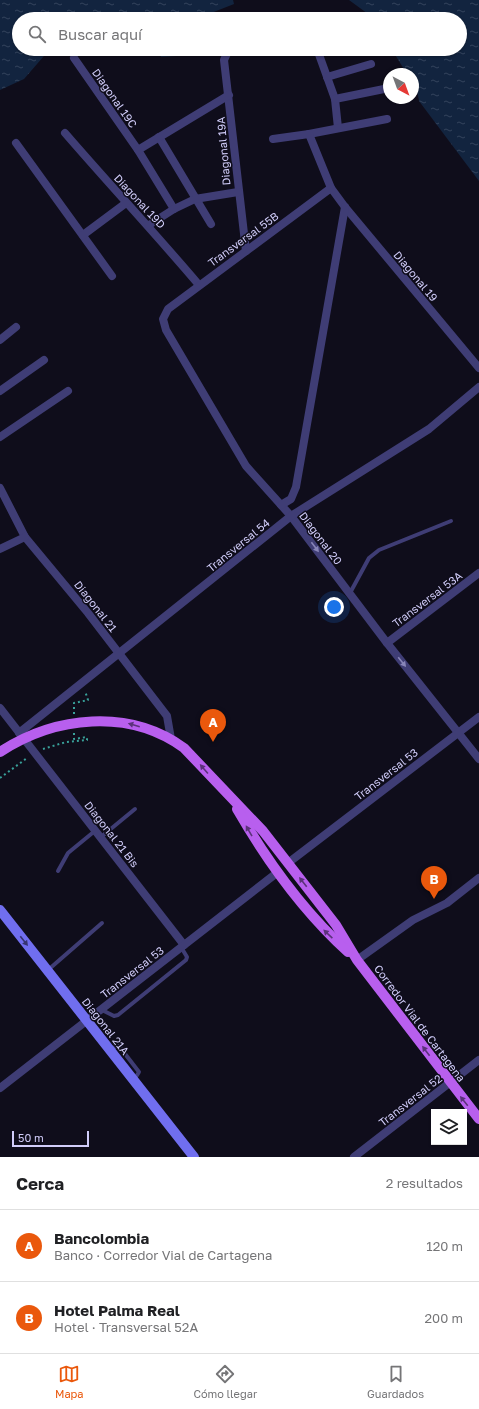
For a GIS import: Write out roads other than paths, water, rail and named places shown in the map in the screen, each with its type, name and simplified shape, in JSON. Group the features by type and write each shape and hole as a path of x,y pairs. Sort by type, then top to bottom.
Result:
{"main road":[{"name":"Corredor Vial de Cartagena","path":"1,751 21,735 65,724 101,720 130,724 171,739 189,752 230,798 263,831 336,925 357,960 479,1119"},
{"name":"Corredor Vial de Cartagena","path":"230,798 252,836 324,931 357,960"}],"street":[{"name":"Diagonal 19A","path":"226,56 224,60 246,251"},
{"path":"320,56 335,99 338,128"},
{"name":"Diagonal 19C","path":"74,58 138,150 174,209"},
{"path":"327,77 371,64"},
{"path":"335,99 383,89"},
{"path":"138,150 229,95"},
{"path":"273,139 309,134 387,119"},
{"name":"Diagonal 19D","path":"65,133 126,203 149,225 199,284"},
{"path":"309,134 331,188"},
{"path":"159,137 211,224"},
{"path":"16,143 112,276"},
{"name":"Diagonal 19","path":"331,188 345,207 479,368"},
{"name":"Transversal 55B","path":"163,318 168,309 199,284 331,188"},
{"path":"149,225 174,209 195,199 238,192"},
{"path":"83,235 126,203"},
{"path":"281,505 291,499 296,487 345,207"},
{"name":"Diagonal 20","path":"163,318 166,330 246,466 291,516 387,643 479,759"},
{"path":"0,340 16,327"},
{"path":"0,391 44,360"},
{"name":"Transversal 54","path":"21,735 291,516 429,429 479,387"},
{"path":"0,437 68,392"},
{"name":"Diagonal 21","path":"0,488 25,537 88,613 168,716 171,739"},
{"path":"0,549 25,537"},
{"name":"Transversal 53A","path":"387,643 479,573"},
{"name":"Diagonal 21 Bis","path":"0,708 183,946"},
{"name":"Transversal 53","path":"288,863 479,717"},
{"name":"Transversal 53","path":"0,1088 278,872"},
{"path":"357,960 413,920 447,903 479,878"},
{"name":"Diagonal 21A","path":"0,910 194,1157"},
{"name":"Transversal 52","path":"354,1157 479,1060"}],"lane":[{"path":"350,594 370,558 379,550 451,521"},
{"path":"58,871 68,853 135,809"},
{"path":"47,970 102,923"},
{"path":"102,1010 114,1016 118,1015 186,960 187,956 183,946"}],"water":[{"path":"0,0 233,0 234,4 214,12 12,12 12,56 44,56 24,79 0,90"},
{"path":"349,0 479,0 479,181 419,101 419,68 403,68 396,56 467,56 467,12 365,12"}],"place":[{"name":"Bancolombia","path":"213,742"},
{"name":"Hotel Palma Real","path":"434,899"}]}
